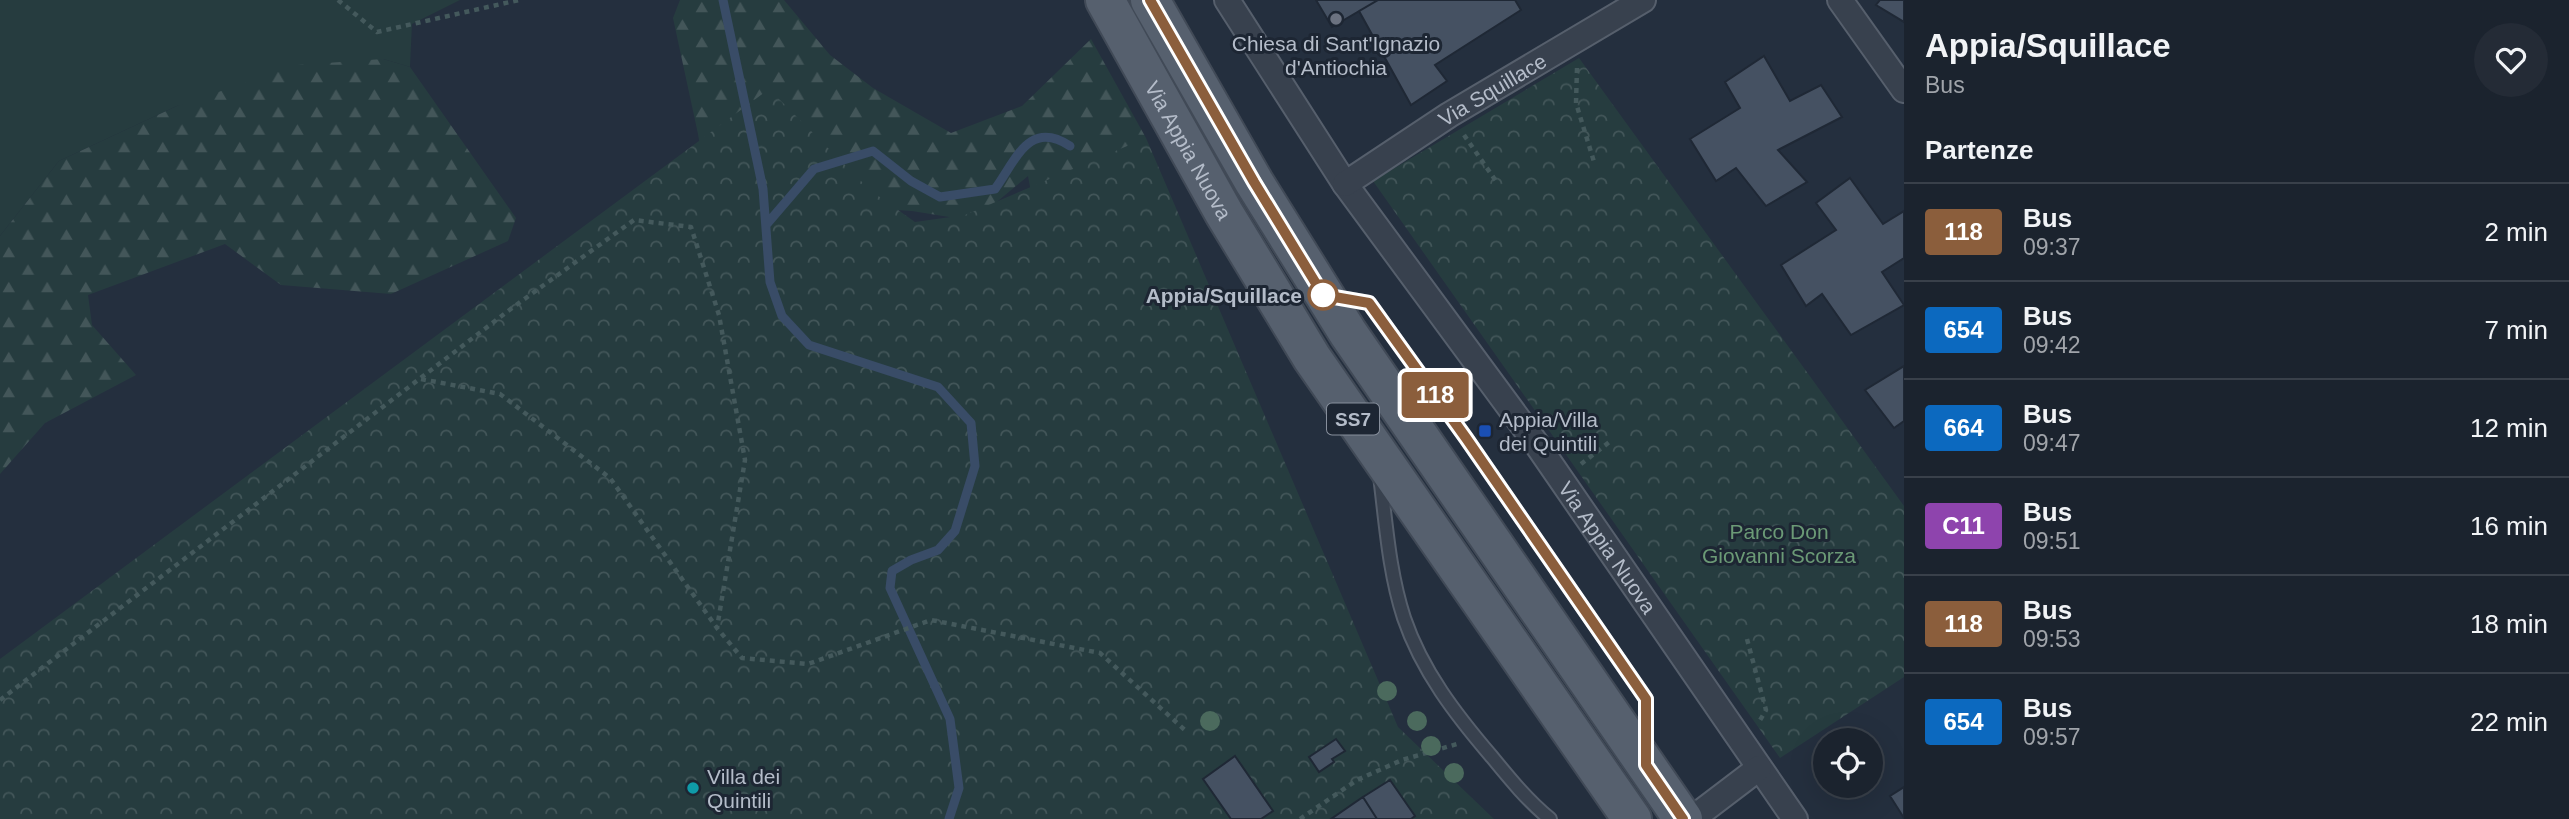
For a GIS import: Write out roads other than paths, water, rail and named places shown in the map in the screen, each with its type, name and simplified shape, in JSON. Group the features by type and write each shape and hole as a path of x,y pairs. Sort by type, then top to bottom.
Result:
{"main road":[{"name":"Via Appia Nuova","path":"1105,0 1267,286 1378,455 1632,819"},
{"name":"Via Appia Nuova","path":"1150,0 1254,182 1323,295 1683,819"}],"street":[{"name":"Via Appia Nuova","path":"1227,0 1345,184 1561,479 1795,819"},
{"name":"Via Squillace","path":"1345,184 1449,115 1643,0"},
{"path":"1840,0 1904,90"},
{"path":"1692,819 1753,758"}],"lane":[{"path":"1378,455 1392,572 1404,618 1421,659 1455,712 1529,802 1550,819"}],"waterway":[{"path":"723,0 763,189 770,282 782,316 809,345 938,387 971,423 975,466 955,531 938,550 911,560 892,571 890,588 950,719 959,788 949,819"},
{"path":"766,225 814,169 873,151 911,181 940,197 995,189 1017,156 1034,140 1044,137 1070,146"}],"place":[{"name":"Chiesa di Sant'Ignazio d'Antiochia","path":"1336,19"},
{"name":"Appia/Squillace","path":"1323,295"},
{"name":"Appia/Villa dei Quintili","path":"1485,431"},
{"name":"Villa dei Quintili","path":"693,788"}],"park label":[{"name":"Parco Don Giovanni Scorza","path":"1779,543"}]}
